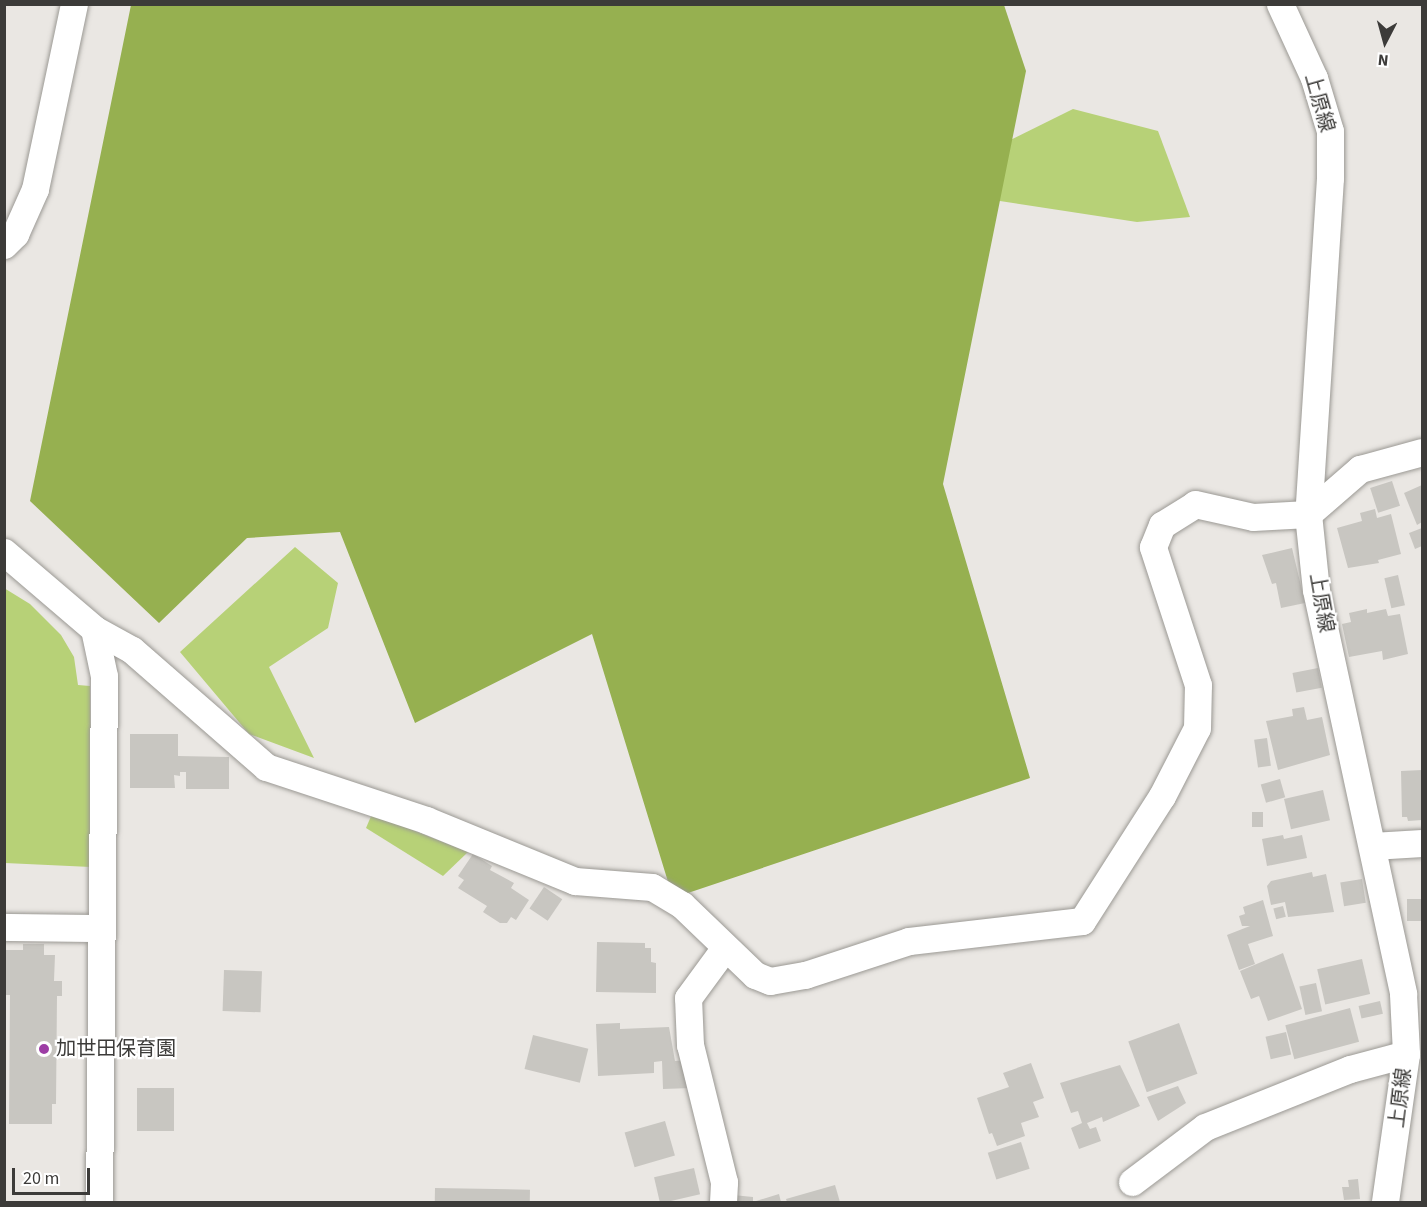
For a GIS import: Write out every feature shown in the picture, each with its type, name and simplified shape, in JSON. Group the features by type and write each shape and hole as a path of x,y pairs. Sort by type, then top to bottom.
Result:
{"street":[{"path":"4,245 15,234 35,189 74,4"},
{"name":"上原線","path":"1280,4 1314,78 1330,131 1330,178 1308,514 1316,590 1403,994 1406,1054 1385,1203"},
{"path":"4,552 94,628 132,650 266,766 426,820 575,881 652,887 682,905 724,949 755,975 770,981 805,975 909,941 1082,921 1162,796 1197,728 1198,685 1156,558 1155,535 1172,517 1195,504 1254,517 1308,514 1359,469 1422,452"},
{"path":"94,628 104,676 99,928 99,1203"},
{"path":"1372,846 1422,843"},
{"path":"4,927 99,928"},
{"path":"723,1203 724,1182 690,1045 688,998 724,949"},
{"path":"1132,1182 1205,1127 1340,1072 1406,1054"}],"green space":[{"path":"131,5 1004,5 1026,71 943,484 1030,778 673,898 592,634 415,723 340,532 247,538 159,623 30,501"},
{"path":"1073,109 1158,131 1190,217 1137,222 954,194 978,156"},
{"path":"295,547 338,583 328,628 269,667 314,758 249,734 180,652"},
{"path":"4,588 30,604 61,635 74,657 78,685 90,686 91,867 5,863"},
{"path":"372,814 468,852 443,876 366,828"}],"building":[{"path":"1392,481 1400,506 1378,513 1370,488"},
{"path":"1422,485 1422,522 1417,525 1404,493"},
{"path":"1375,509 1377,518 1391,514 1401,554 1378,560 1379,563 1348,568 1337,528 1362,521 1360,513"},
{"path":"1422,528 1422,546 1415,549 1409,533"},
{"path":"1292,548 1305,603 1281,608 1276,583 1272,584 1262,555"},
{"path":"1398,575 1405,605 1391,608 1384,578"},
{"path":"1367,609 1367,613 1386,609 1388,616 1400,614 1408,654 1383,660 1382,651 1349,657 1342,624 1351,622 1349,613"},
{"path":"1318,668 1322,688 1296,693 1292,673"},
{"path":"1304,707 1307,720 1322,717 1330,755 1278,770 1266,721 1293,716 1292,709"},
{"path":"130,734 178,734 178,756 229,757 229,789 186,789 186,772 180,772 180,776 174,775 175,788 130,788"},
{"path":"1267,738 1271,766 1258,768 1254,740"},
{"path":"1422,770 1422,820 1408,821 1407,817 1402,817 1401,771"},
{"path":"1280,779 1285,797 1266,803 1261,785"},
{"path":"1323,790 1330,820 1291,829 1284,799"},
{"path":"1252,812 1263,812 1263,827 1252,827"},
{"path":"1283,835 1284,839 1302,835 1307,858 1267,866 1262,839"},
{"path":"473,854 492,866 490,870 514,883 511,888 529,900 516,920 511,917 507,923 500,923 483,912 487,906 458,888 464,880 458,876"},
{"path":"1312,872 1313,877 1326,874 1334,912 1288,917 1285,902 1271,905 1267,886 1271,881"},
{"path":"1362,879 1366,903 1344,906 1340,882"},
{"path":"544,887 562,899 548,921 529,909"},
{"path":"1407,899 1422,899 1422,921 1407,921"},
{"path":"1263,900 1273,936 1248,944 1255,964 1239,970 1227,935 1250,926 1242,926 1239,916 1245,914 1243,907"},
{"path":"1283,906 1286,917 1276,919 1273,909"},
{"path":"597,942 645,943 645,948 651,948 651,962 656,963 656,993 596,992"},
{"path":"23,944 44,944 44,955 55,955 54,981 62,981 62,996 57,996 56,1104 52,1104 52,1124 9,1124 10,995 4,995 4,950 23,950"},
{"path":"1283,953 1302,1009 1268,1021 1259,996 1251,999 1240,971"},
{"path":"1362,959 1370,994 1325,1004 1317,969"},
{"path":"224,970 262,971 261,1012 223,1011"},
{"path":"1316,983 1322,1011 1305,1015 1299,987"},
{"path":"1380,1001 1383,1014 1361,1019 1359,1006"},
{"path":"1350,1008 1359,1042 1294,1059 1285,1025"},
{"path":"620,1023 620,1029 669,1027 675,1061 689,1060 691,1088 663,1089 662,1061 654,1062 654,1073 598,1076 596,1024"},
{"path":"1179,1023 1197,1074 1147,1092 1128,1041"},
{"path":"1286,1032 1291,1054 1271,1059 1266,1037"},
{"path":"533,1035 588,1049 580,1083 525,1069"},
{"path":"1031,1063 1044,1098 1033,1102 1039,1117 1021,1123 1025,1136 997,1146 992,1133 989,1134 977,1098 1009,1087 1003,1073"},
{"path":"1120,1065 1140,1106 1103,1122 1102,1117 1087,1123 1090,1129 1096,1127 1101,1141 1079,1149 1071,1128 1082,1123 1078,1111 1071,1113 1060,1083"},
{"path":"1178,1086 1186,1103 1158,1121 1147,1097"},
{"path":"137,1088 174,1088 174,1131 137,1131"},
{"path":"665,1121 675,1156 635,1167 625,1133"},
{"path":"1021,1142 1030,1169 996,1179 988,1153"},
{"path":"694,1168 700,1194 660,1202 654,1177"},
{"path":"1358,1179 1360,1199 1344,1200 1342,1187 1349,1187 1348,1180"},
{"path":"835,1185 840,1202 787,1202 786,1199"},
{"path":"435,1188 530,1190 530,1202 435,1202"},
{"path":"779,1194 781,1202 753,1202"},
{"path":"733,1195 753,1197 753,1202 733,1202"}],"place":[{"name":"加世田保育園","path":"44,1049"}]}
